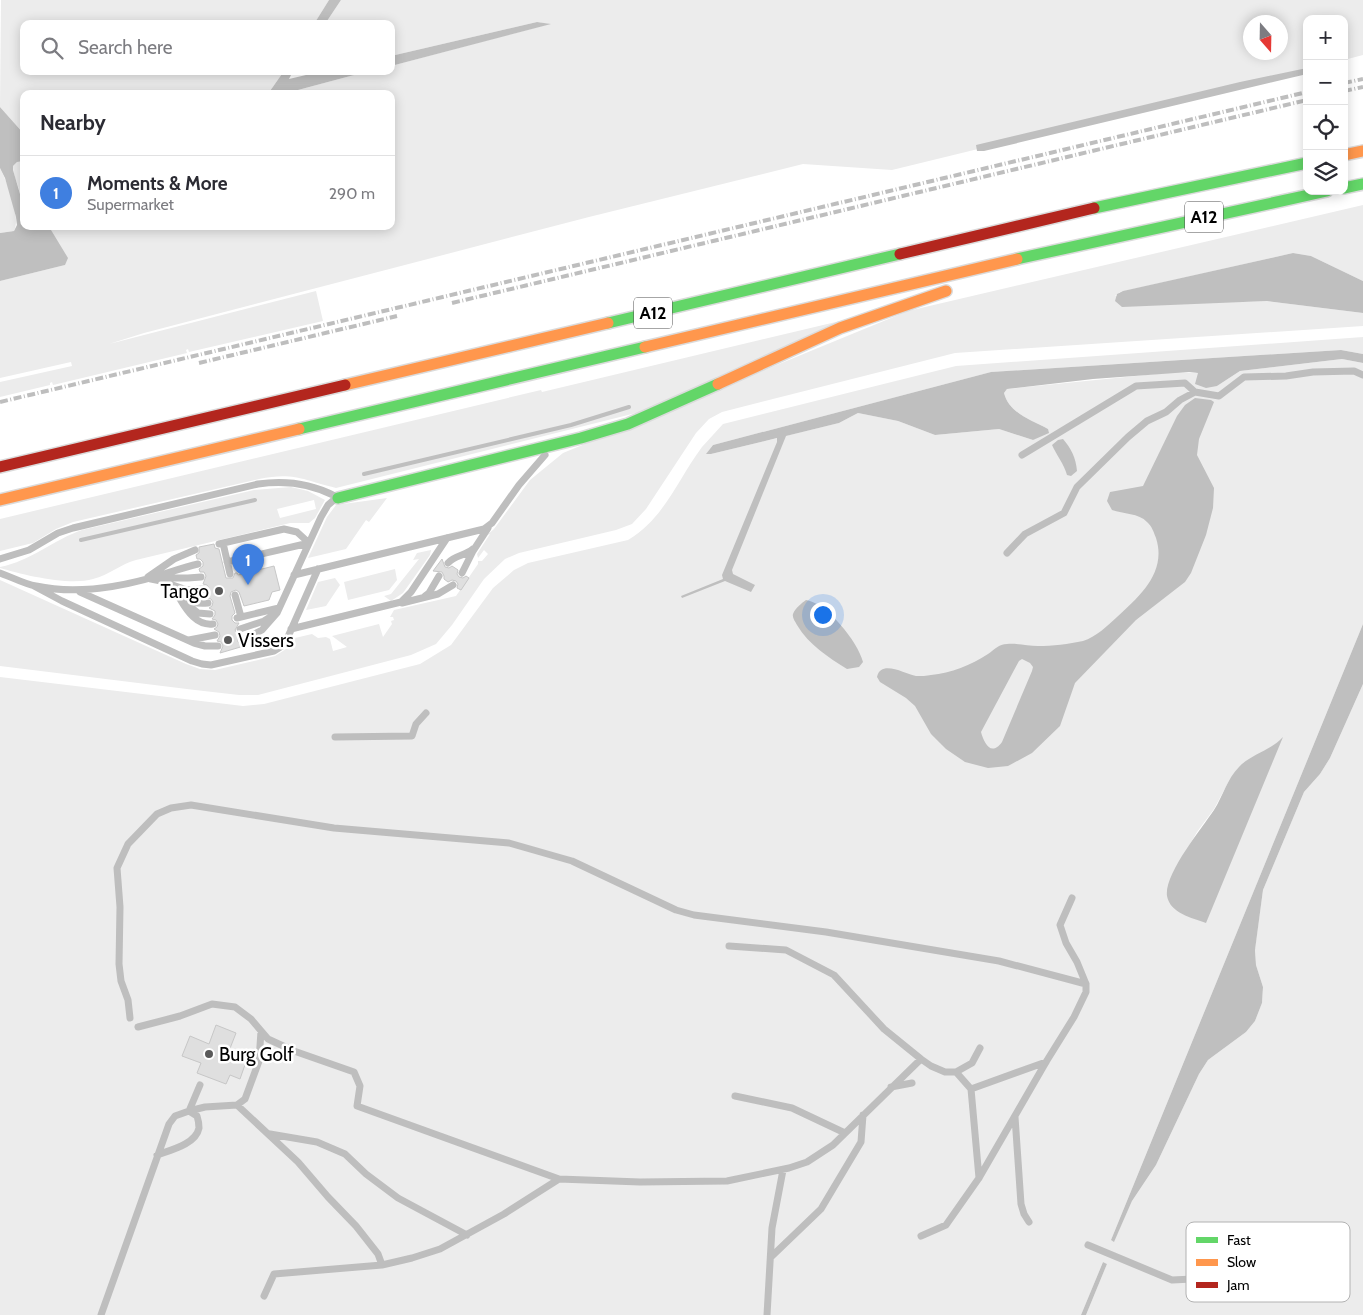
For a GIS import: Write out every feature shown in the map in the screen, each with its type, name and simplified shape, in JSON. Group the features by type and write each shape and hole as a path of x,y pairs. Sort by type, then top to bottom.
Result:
{"highway":[{"path":"1348,154 1363,151"},
{"name":"A12","path":"0,467 1062,216 1303,164"},
{"path":"1348,187 1363,184"},
{"name":"A12","path":"0,500 1082,244 1309,195"},
{"name":"A12","path":"973,281 1082,244"},
{"path":"338,498 601,432 648,416 840,328 955,288"}],"lane":[{"path":"1022,455 1136,386 1185,383 1195,392 1219,396 1244,377 1354,371 1363,375"},
{"path":"1007,553 1025,534 1064,512 1077,488 1128,437 1147,421 1166,412 1180,400 1195,392"},
{"path":"462,573 474,549 494,521 529,474 556,444"},
{"path":"0,559 29,550 58,533 73,528 258,484 296,482 320,489 338,498"},
{"path":"243,640 262,630 274,618 326,508 330,502 338,498"},
{"path":"294,575 484,530 494,521"},
{"path":"284,529 297,532 309,543 227,565 221,544 284,529"},
{"path":"392,605 402,602 447,538"},
{"path":"448,563 454,558 474,549"},
{"path":"141,580 174,559 195,550"},
{"path":"34,586 59,590 111,587 198,564"},
{"path":"0,573 34,586 202,664 215,664 274,651 284,644 318,569"},
{"path":"141,580 201,576"},
{"path":"418,599 428,595 440,576"},
{"path":"141,580 161,581 181,589 204,589"},
{"path":"161,581 195,611 202,614 210,614"},
{"path":"292,629 418,599 446,591 453,585"},
{"path":"78,590 183,639 201,645 218,646"},
{"path":"178,596 194,604 208,603"},
{"path":"178,596 196,618 204,624 213,624"},
{"path":"234,596 239,618 280,608"},
{"path":"240,629 264,621 280,608"},
{"path":"183,639 195,640 216,635"},
{"path":"335,737 412,736 416,724 426,713"},
{"path":"130,1018 128,1000 121,981 119,964 120,907 117,868 128,844 157,814 171,808 191,805 334,828 509,843 572,861 676,910 694,916 826,932 999,961 1086,984"},
{"path":"921,1236 946,1225 979,1178 1074,1017 1086,992 1086,984 1077,962 1066,943 1060,925 1072,898"},
{"path":"729,946 786,950 834,974 884,1029 921,1059 945,1072 956,1072 972,1063 980,1048"},
{"path":"138,1027 180,1016 212,1004 235,1007 251,1019 268,1039 294,1052 354,1072 360,1086 358,1106 559,1179 640,1182 727,1181 783,1170 807,1162 833,1145 921,1059"},
{"path":"101,1315 169,1124 175,1116 189,1111 205,1106 238,1105 245,1099 260,1061 261,1031"},
{"path":"970,1089 1046,1062"},
{"path":"956,1072 970,1089 979,1178"},
{"path":"891,1087 912,1083"},
{"path":"189,1111 200,1085"},
{"path":"735,1096 792,1108 846,1132"},
{"path":"238,1105 298,1162 356,1226 378,1254 382,1265"},
{"path":"157,1155 180,1147 195,1137 199,1127 197,1116 189,1111"},
{"path":"771,1257 821,1209 861,1142 863,1115"},
{"path":"1016,1117 1021,1204 1029,1222"},
{"path":"270,1134 316,1142 345,1154 366,1174 398,1198 467,1235"},
{"path":"767,1315 772,1228 783,1170"},
{"path":"264,1296 274,1274 382,1265 440,1249 467,1235 559,1179"},
{"path":"1088,1245 1172,1280 1186,1279"}],"shaded area":[{"path":"1,0 329,0 316,20 20,20 20,75 281,75 271,90 20,90 20,130 0,107"},
{"path":"329,0 341,0 328,20 316,20"},
{"path":"341,0 1363,0 1363,55 1348,59 1348,15 1303,15 1303,70 892,170 803,164 589,217 144,333 109,344 316,291 323,321 189,352 188,349 186,350 187,353 53,385 52,382 50,385 0,397 0,382 72,366 71,362 0,378 0,281 65,265 46,230 395,230 395,90 298,90 354,75 395,75 395,65 549,24 537,22 395,55 395,20 328,20"},
{"path":"537,22 551,24 395,65 395,55"},
{"path":"1303,69 1303,75 984,151 977,151 976,145"},
{"path":"281,75 291,75 289,79 306,75 354,75 298,90 271,90"},
{"path":"0,107 20,130 20,162 13,166 13,170 20,194 20,230 51,230 68,258 65,265 0,281 0,233 14,231 17,225 5,178 0,168"},
{"path":"20,162 20,197 13,166"},
{"path":"0,168 9,190 16,217 16,225 14,231 0,233"},
{"path":"1363,205 1363,281 1311,256 1293,253 1120,292 1115,296 1240,302 1267,301 1363,313 1363,326 955,353 722,412 709,419 696,433 646,509 632,524 616,530 519,553 505,559 484,579 452,625 436,644 411,655 258,695 239,695 0,666 0,580 200,669 215,670 275,656 286,649 295,638 312,634 318,638 326,637 330,639 333,651 347,647 332,636 379,624 383,637 392,624 391,621 394,620 393,617 390,617 394,610 456,596 478,564 478,561 482,561 488,554 484,550 478,558 477,554 490,534 487,535 494,529 530,480 563,453 908,311"},
{"path":"1293,253 1311,256 1363,281 1363,313 1267,301 1122,307 1115,301 1117,294 1123,291"},
{"path":"840,321 656,408 336,488 290,477 281,476 259,479 73,522 56,529 33,543 0,551 0,519"},
{"path":"1363,337 1363,354 1341,350 991,372 713,445 707,453 711,454 839,423 858,413 898,421 935,435 999,429 1033,440 1048,429 1016,411 1004,393 1007,389 1176,372 1198,373 1217,386 1240,371 1342,359 1363,363 1363,624 1111,1240 1114,1241 1132,1201 1156,1165 1199,1074 1208,1060 1246,1032 1255,1021 1262,1003 1263,987 1256,965 1255,949 1263,890 1304,792 1320,774 1330,758 1363,684 1363,1315 1086,1315 1107,1264 1103,1262 1081,1315 0,1315 0,677 243,706 264,704 420,664 451,645 493,588 514,570 528,563 628,540 641,531 661,510 693,459 723,424 956,366","holes":["1280,741 1176,868 1197,832 1214,809 1229,781 1263,752"]},
{"path":"1341,350 1363,354 1363,363 1342,359 1240,371 1217,386 1206,388 1195,384 1198,373 1189,372 1093,379 1007,389 1004,393 1016,411 1048,429 1049,433 1033,440 999,429 935,435 898,421 858,413 839,423 786,436 732,570 733,574 755,585 751,592 725,581 682,598 681,596 723,579 722,575 777,438 706,454 713,445 991,372"},
{"path":"1195,398 1214,402 1199,439 1197,455 1214,488 1213,508 1206,535 1191,573 1185,582 1136,620 1075,683 1060,726 1032,753 1008,766 988,768 965,762 946,749 931,734 915,706 906,698 880,682 877,677 879,672 888,668 916,676 938,674 968,665 1004,644 1055,645 1083,641 1097,634 1142,592 1155,572 1158,562 1156,538 1149,524 1144,519 1135,515 1112,510 1107,501 1110,492 1143,486 1177,416 1185,405","holes":["1022,659 1033,667 1032,671 1002,742 995,748 991,748 986,744 981,732 1019,661"]},
{"path":"1063,439 1071,450 1076,462 1077,471 1071,476 1067,475 1052,445 1058,440"},
{"path":"291,487 308,491 325,500 315,518 309,523 290,523 136,560 93,579 83,581 60,580 0,568 22,560 82,530 254,490","holes":["314,500 316,509 280,518 277,509"]},
{"path":"387,498 369,522 366,520 346,549 308,558 327,517 336,505"},
{"path":"431,550 430,555 403,593 391,601 384,596 391,594 419,559 413,560 417,553"},
{"path":"395,569 397,580 389,590 348,600 344,582"},
{"path":"335,578 340,585 326,606 306,610 318,582"},
{"path":"806,600 823,608 848,634 863,662 859,667 847,669 819,650 807,639 794,620 793,615 797,608"},
{"path":"1363,624 1363,684 1330,758 1320,774 1304,792 1263,890 1255,950 1256,965 1263,987 1262,1003 1255,1021 1246,1032 1208,1060 1199,1074 1156,1165 1132,1201 1114,1242 1111,1240"},
{"path":"1283,737 1206,923 1182,914 1172,907 1167,896 1171,876 1177,864 1214,810 1235,772 1249,759 1272,746"},
{"path":"1103,1262 1107,1264 1086,1315 1081,1315"}],"building":[{"path":"214,544 215,548 219,549 226,578 233,578 235,573 238,575 274,566 280,590 272,592 269,600 244,606 239,592 236,590 231,592 230,596 235,613 232,616 232,620 235,623 239,623 235,630 241,634 238,642 244,646 220,653 223,646 221,642 217,641 220,636 219,632 214,629 218,624 216,620 212,619 215,611 209,608 213,602 211,599 206,598 205,594 209,588 203,584 206,576 199,569 203,566 203,562 197,559 196,555 199,553 199,547"},
{"path":"442,559 445,567 449,568 452,566 458,570 457,574 459,577 463,578 466,576 469,578 461,590 457,588 458,584 456,581 448,582 444,579 442,572 433,571"},
{"name":"Burg Golf","path":"216,1025 236,1033 229,1051 247,1059 240,1079 230,1075 226,1084 197,1073 201,1063 182,1056 190,1036 209,1044"}],"waterway":[{"path":"364,474 571,425 629,407"},
{"path":"81,540 255,500"}],"railway":[{"path":"1348,82 1363,79"},
{"path":"1348,90 1363,87"},
{"path":"0,402 1303,93"},
{"path":"452,303 1303,101"},
{"path":"199,363 397,316"}],"traffic: fast":[{"path":"1094,208 1303,164"},
{"path":"1348,187 1363,184"},
{"path":"1017,259 1309,195"},
{"path":"608,323 900,254"},
{"path":"299,429 645,347"},
{"path":"338,498 581,438 628,424 718,384"}],"traffic: slow":[{"path":"1348,154 1363,151"},
{"path":"645,347 1017,259"},
{"path":"718,384 840,328 946,291"},
{"path":"345,385 608,323"},
{"path":"0,500 299,429"}],"traffic: jam":[{"path":"900,254 1094,208"},
{"path":"0,467 345,385"}],"place":[{"name":"Moments & More","path":"248,585"},
{"name":"Tango","path":"219,591"},
{"name":"Vissers","path":"228,640"},
{"name":"Burg Golf","path":"209,1054"}]}
